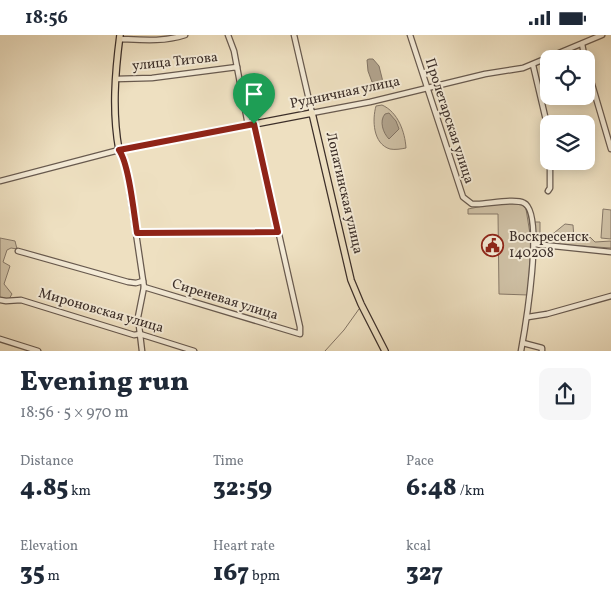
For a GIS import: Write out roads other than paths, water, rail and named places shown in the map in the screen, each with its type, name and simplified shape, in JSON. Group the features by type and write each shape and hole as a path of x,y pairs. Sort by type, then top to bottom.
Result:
{"main road":[{"path":"119,150 115,113 120,37"},
{"name":"Рудничная улица","path":"119,150 312,113"},
{"name":"Лопатинская улица","path":"312,113 351,280 360,304 385,351"}],"street":[{"path":"120,37 158,41 185,35"},
{"path":"228,35 237,67"},
{"name":"Лопатинская улица","path":"294,35 312,113"},
{"name":"Пролетарская улица","path":"410,35 460,192 472,204 477,205 516,201 524,203 529,209 534,244"},
{"name":"Рудничная улица","path":"312,113 370,102 485,74 533,65 602,35"},
{"path":"582,44 583,50"},
{"path":"533,65 545,115"},
{"name":"улица Титова","path":"116,79 152,77 237,67 278,232 300,334"},
{"path":"595,94 611,149"},
{"path":"119,150 123,155 127,173 144,287 138,317 142,351"},
{"name":"Рудничная улица","path":"0,181 119,150"},
{"path":"548,191 550,188 550,170"},
{"path":"137,233 278,232"},
{"path":"522,351 528,317 534,244 611,252"},
{"path":"18,251 128,282 136,283 143,281"},
{"name":"Сиреневая улица","path":"144,287 300,334"},
{"path":"528,317 547,314 611,296"},
{"name":"Мироновская улица","path":"0,300 21,300 134,335 140,334 194,351"},
{"path":"0,339 38,351"},
{"path":"523,343 542,348 542,351"}],"waterway":[{"path":"325,351 344,330 359,309"}],"place":[{"name":"Воскресенск 140208","path":"493,245"}]}
